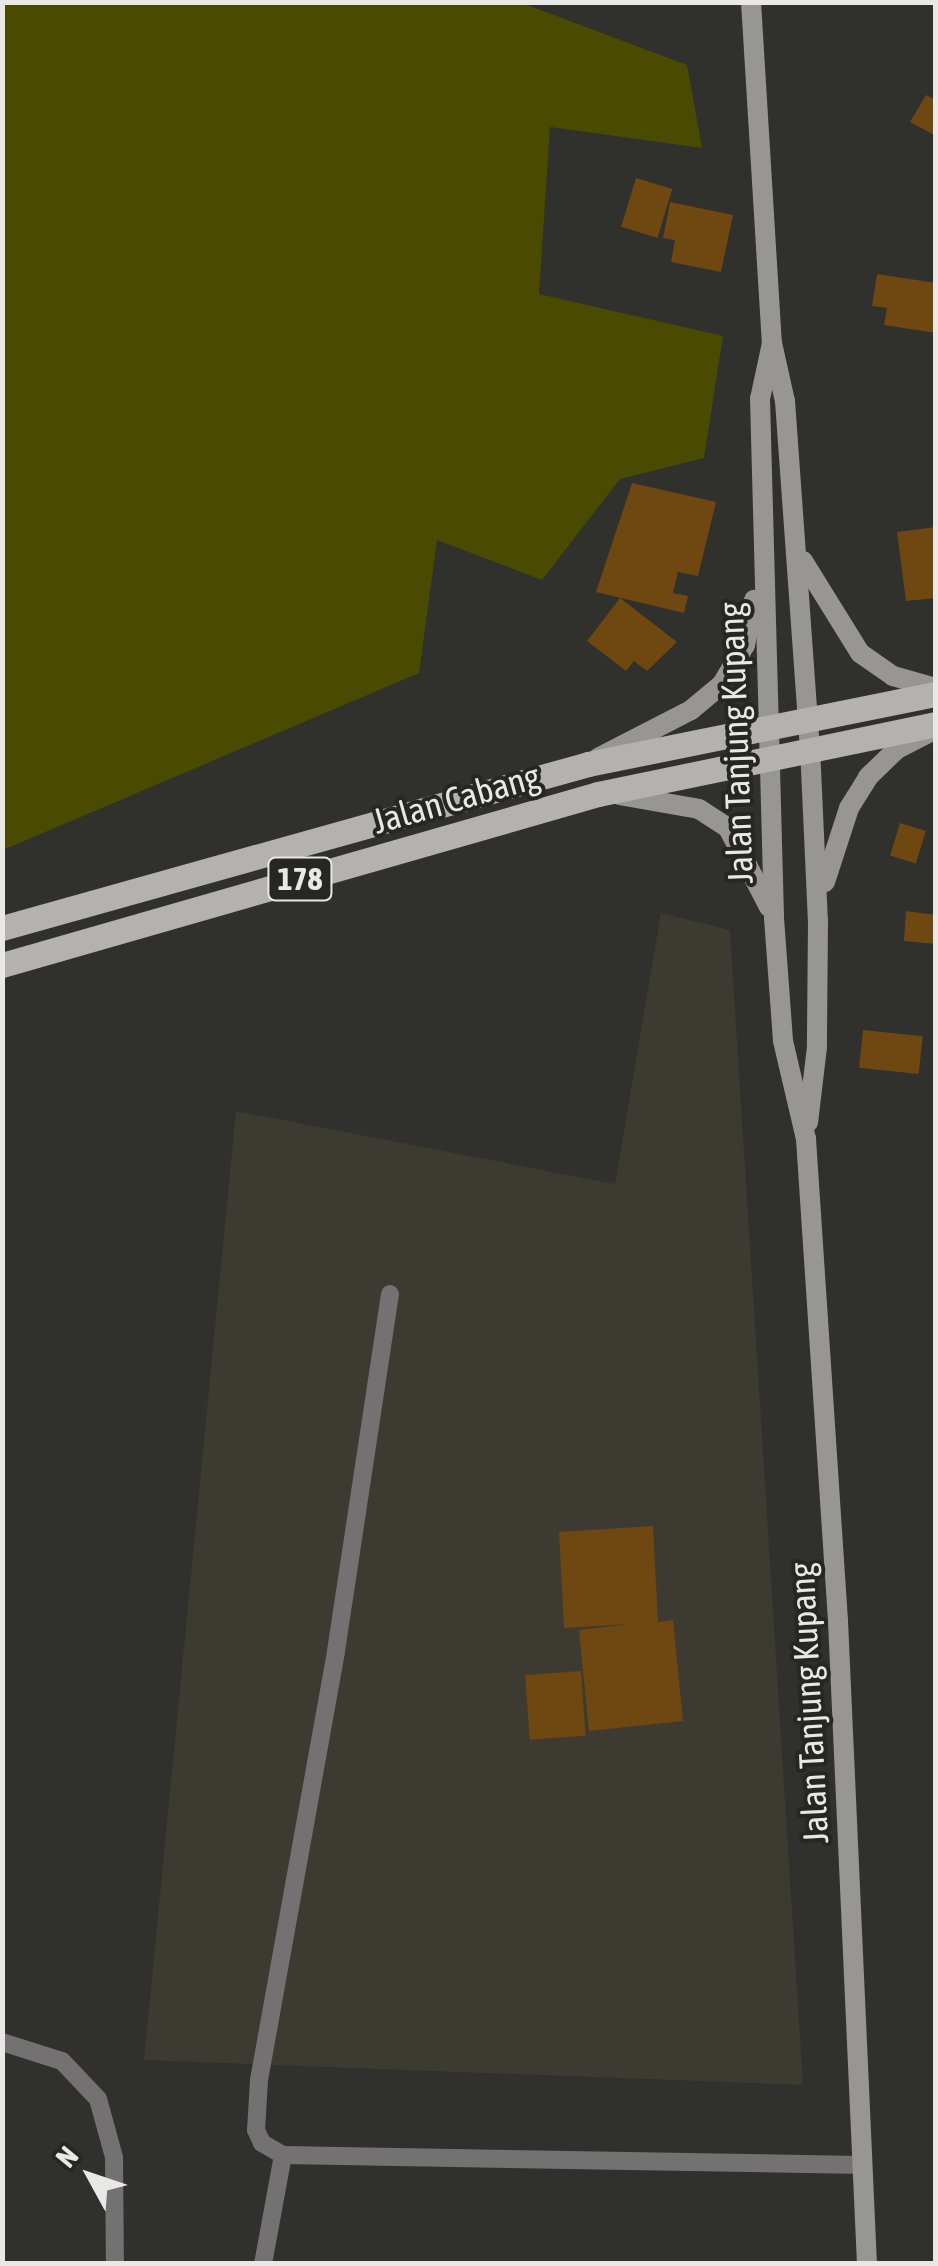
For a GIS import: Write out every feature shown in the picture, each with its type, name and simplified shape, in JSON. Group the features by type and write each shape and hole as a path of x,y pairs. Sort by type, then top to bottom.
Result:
{"main road":[{"name":"Jalan Tanjung Kupang","path":"751,2 772,344 785,400 800,554 810,747 818,922 818,1046 806,1139"},
{"name":"Jalan Tanjung Kupang","path":"772,344 760,398 761,566 774,918 783,1042 806,1139 867,2264"},
{"path":"800,554 838,627 860,653 893,676 936,691"},
{"path":"588,764 691,710 722,684 745,646 761,566"},
{"name":"Jalan Cabang","path":"2,928 588,764 936,691"},
{"path":"818,922 830,854 849,808 897,749 936,727"},
{"name":"Jalan Cabang","path":"2,965 598,794 768,755 936,727"},
{"path":"598,794 655,798 699,809 728,828 774,918"}],"lane":[{"path":"390,1294 336,1652 259,2080 256,2130 262,2143 283,2156 863,2165"},
{"path":"2,2042 62,2061 98,2099 114,2156 115,2264"},
{"path":"263,2264 283,2156"}],"shaded area":[{"path":"3,2 522,3 687,65 702,148 550,127 539,294 723,336 704,458 620,479 542,580 437,540 419,673 3,850"},
{"path":"661,913 730,930 803,2085 144,2060 236,1111 615,1184"}],"building":[{"path":"926,95 936,100 936,136 910,122"},
{"path":"636,178 672,189 657,238 621,227"},
{"path":"670,202 733,215 721,272 671,262 675,240 663,238"},
{"path":"877,274 936,283 936,333 884,325 887,308 872,306"},
{"path":"632,483 716,502 698,576 678,572 673,593 688,596 684,613 596,592"},
{"path":"936,527 936,598 906,601 897,532"},
{"path":"620,598 677,642 647,671 634,661 626,671 587,641"},
{"path":"900,823 926,831 916,863 890,856"},
{"path":"906,911 936,915 936,944 904,941"},
{"path":"863,1030 923,1036 919,1074 859,1068"},
{"path":"653,1526 658,1622 673,1620 683,1721 589,1731 579,1630 631,1624 564,1628 559,1532"},
{"path":"581,1671 586,1736 530,1740 525,1675"}]}
